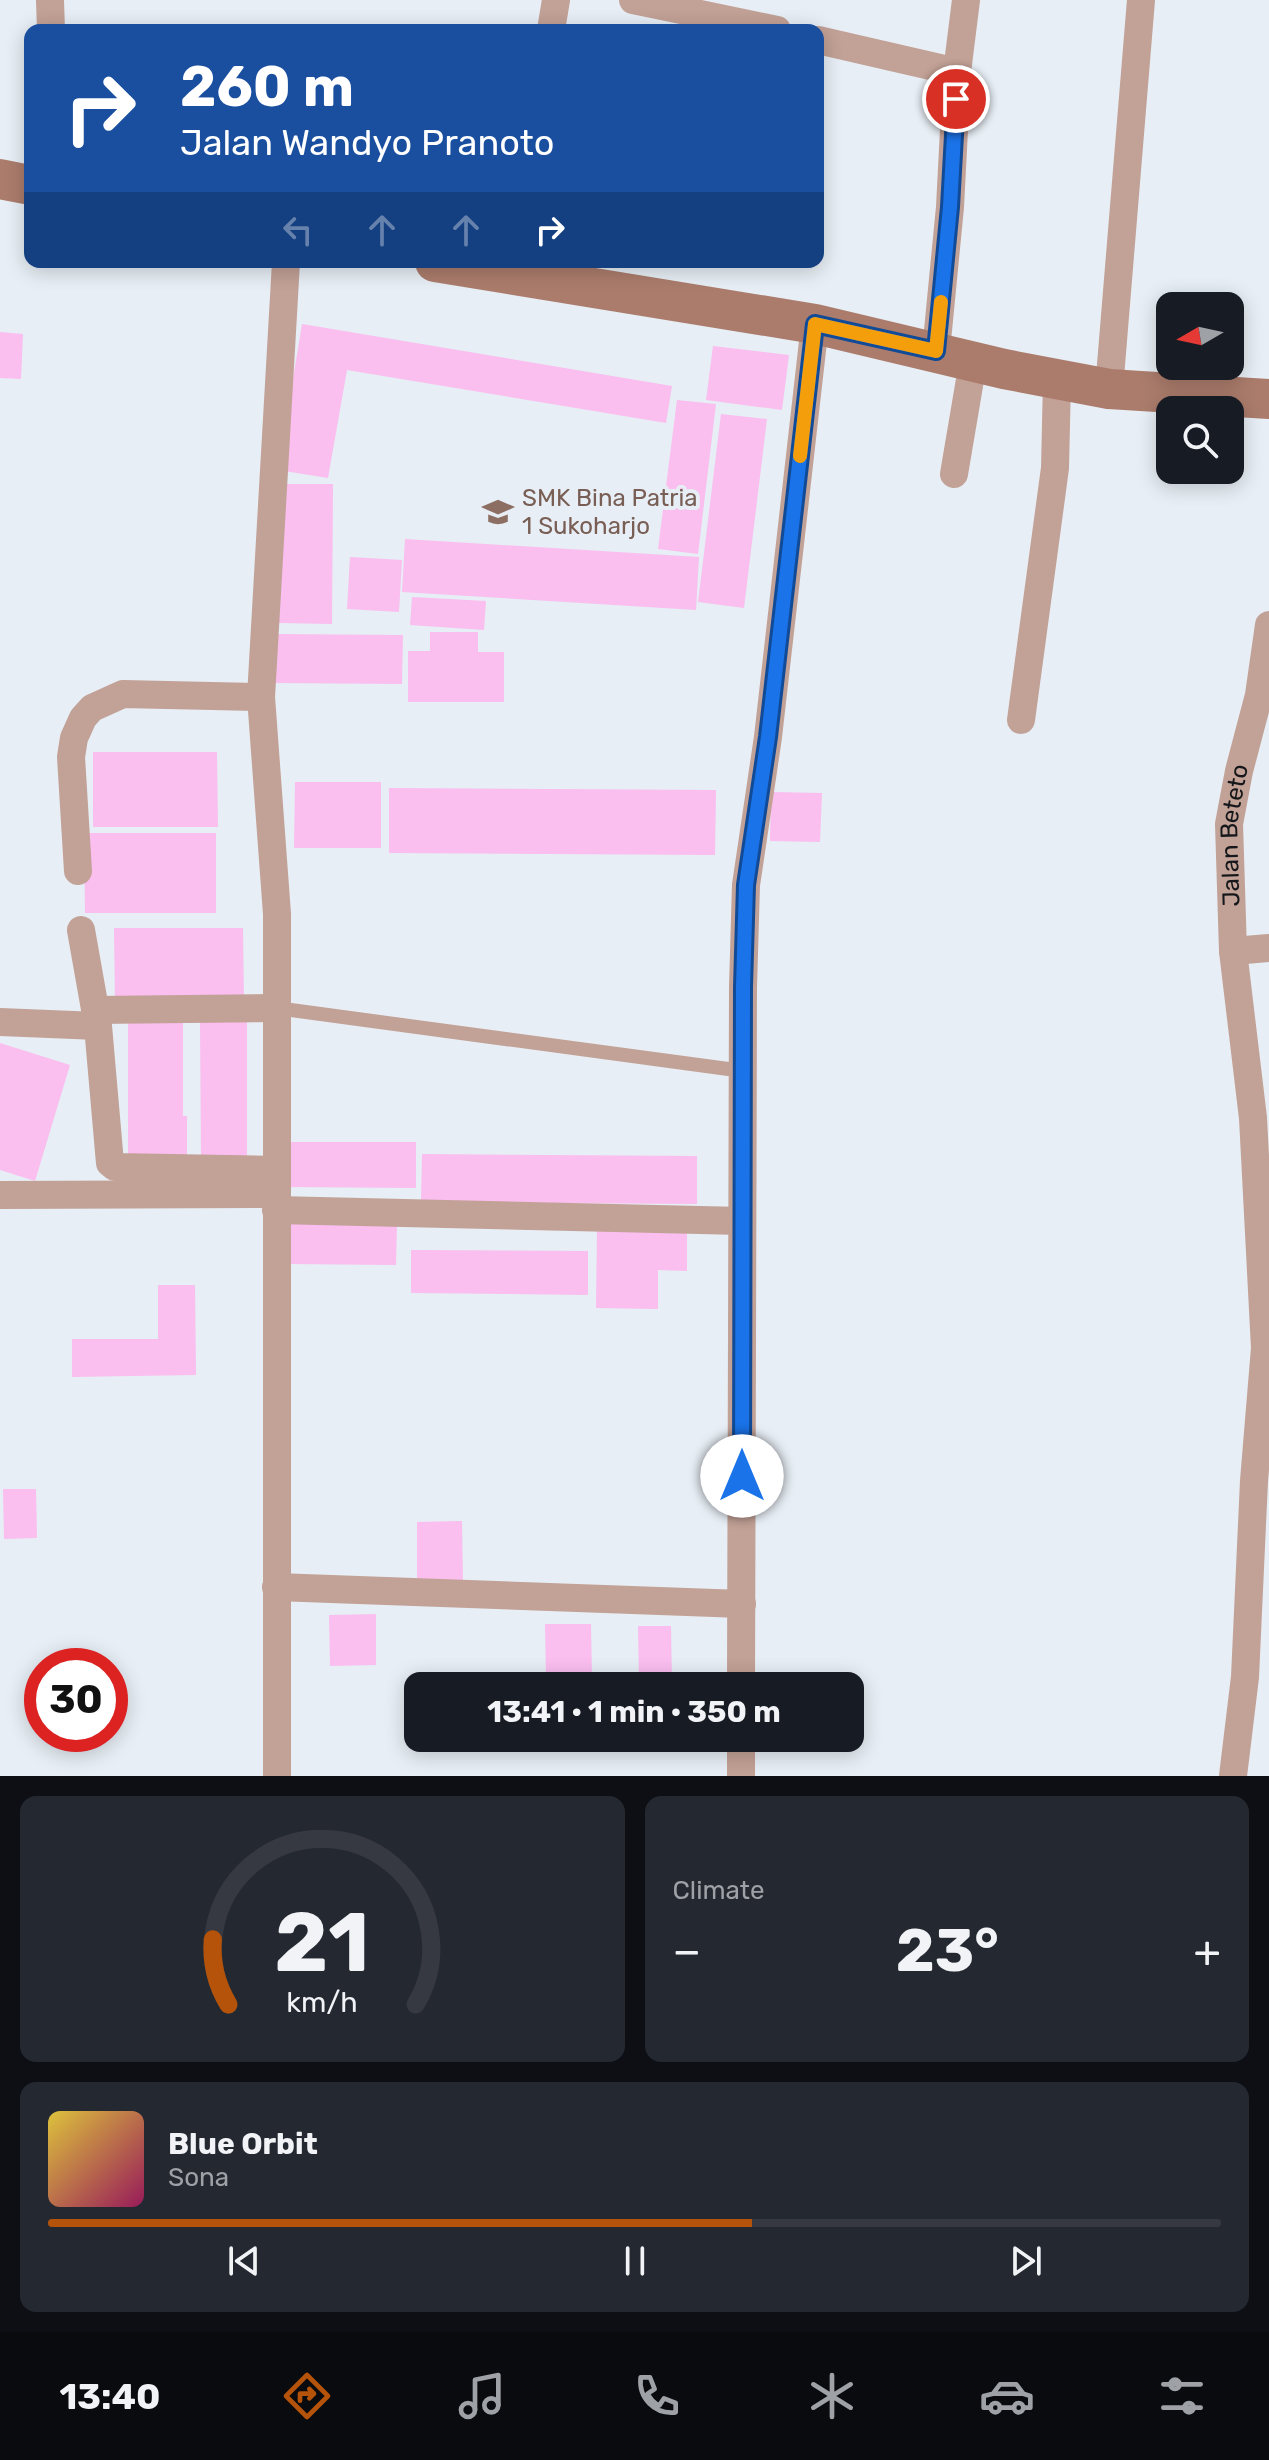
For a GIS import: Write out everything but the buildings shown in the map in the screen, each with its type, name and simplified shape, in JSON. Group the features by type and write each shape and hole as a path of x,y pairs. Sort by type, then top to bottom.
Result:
{"street":[{"path":"50,0 51,24"},
{"path":"552,24 556,0"},
{"path":"633,0 748,24"},
{"path":"954,474 950,207 957,72 966,0"},
{"path":"1109,389 1141,0"},
{"path":"824,41 957,72"},
{"path":"0,179 24,184"},
{"path":"277,1776 277,914 261,697 286,268"},
{"path":"513,268 815,324 1057,380 1109,389 1269,399"},
{"path":"741,1672 746,885 768,737 815,324"},
{"path":"1021,720 1055,468 1057,380"},
{"name":"Jalan Beteto","path":"1233,1776 1245,1677 1254,1481 1267,1348 1253,1118 1233,951 1229,824 1259,695 1269,625"},
{"path":"78,871 71,757 74,738 83,718 92,708 123,694 261,697"},
{"path":"81,930 97,1018 110,1163 124,1169 276,1191"},
{"path":"1233,951 1269,948"},
{"path":"0,1022 276,1008"},
{"path":"0,1195 276,1191 742,1221"},
{"path":"276,1587 742,1604"},
{"path":"741,1752 741,1776"}],"lane":[{"path":"276,1008 743,1071"}],"slow traffic":[{"path":"800,456 815,324 936,351 941,302"}],"place":[{"name":"SMK Bina Patria 1 Sukoharjo","path":"498,512"}],"route":[{"path":"742,1476 746,885 768,737 815,324 936,351 950,207 956,99"}]}
